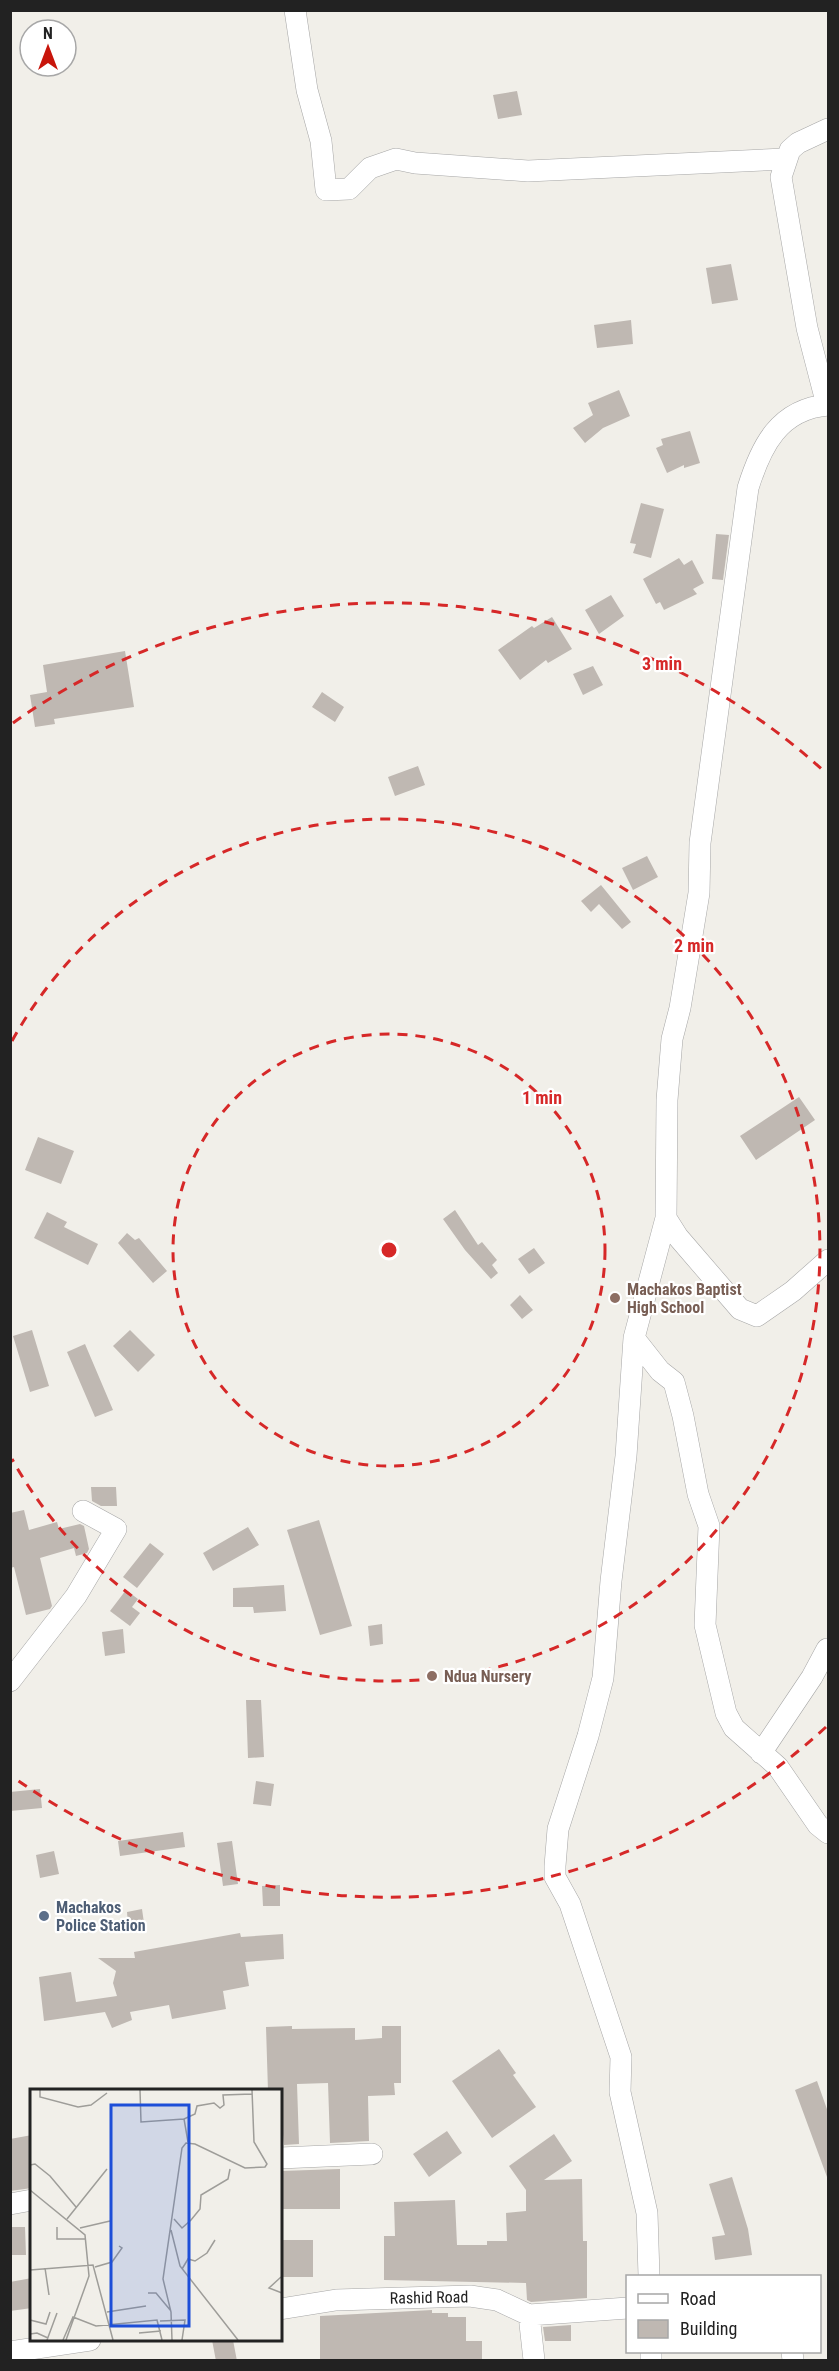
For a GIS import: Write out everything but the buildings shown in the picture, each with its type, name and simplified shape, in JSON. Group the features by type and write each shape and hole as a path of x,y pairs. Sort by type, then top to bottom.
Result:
{"street":[{"path":"295,10 307,90 321,141 326,190 349,189 370,168 396,159 415,163 528,171 785,159"},
{"path":"649,2275 647,2213 620,2092 621,2057 570,1904 555,1877 558,1829 588,1736 603,1678 611,1581 626,1456 634,1338 666,1218 667,1100 672,1039 681,1008 699,892 700,843 748,489 762,448 772,432 784,420 798,413 827,405 807,328 781,177 785,159 798,142 828,129"},
{"path":"666,1218 678,1237 740,1309 757,1316 793,1291 828,1260"},
{"path":"634,1338 660,1371 674,1382 698,1494 709,1526 710,1551 705,1578 708,1636 726,1713 734,1728 778,1767 818,1825 828,1833"},
{"path":"10,1681 76,1596 116,1529 83,1511"},
{"path":"760,1753 812,1677 826,1648 828,1650"},
{"path":"282,2158 372,2154"},
{"path":"10,2204 30,2200"},
{"name":"Rashid Road","path":"282,2308 336,2300 470,2296 497,2300 529,2315"},
{"path":"534,2361 529,2315 626,2308"},
{"path":"10,2352 83,2341"}],"place":[{"name":"Machakos Baptist High School","path":"615,1298"},
{"name":"Ndua Nursery","path":"432,1676"},
{"name":"Machakos Police Station","path":"44,1916"}]}
